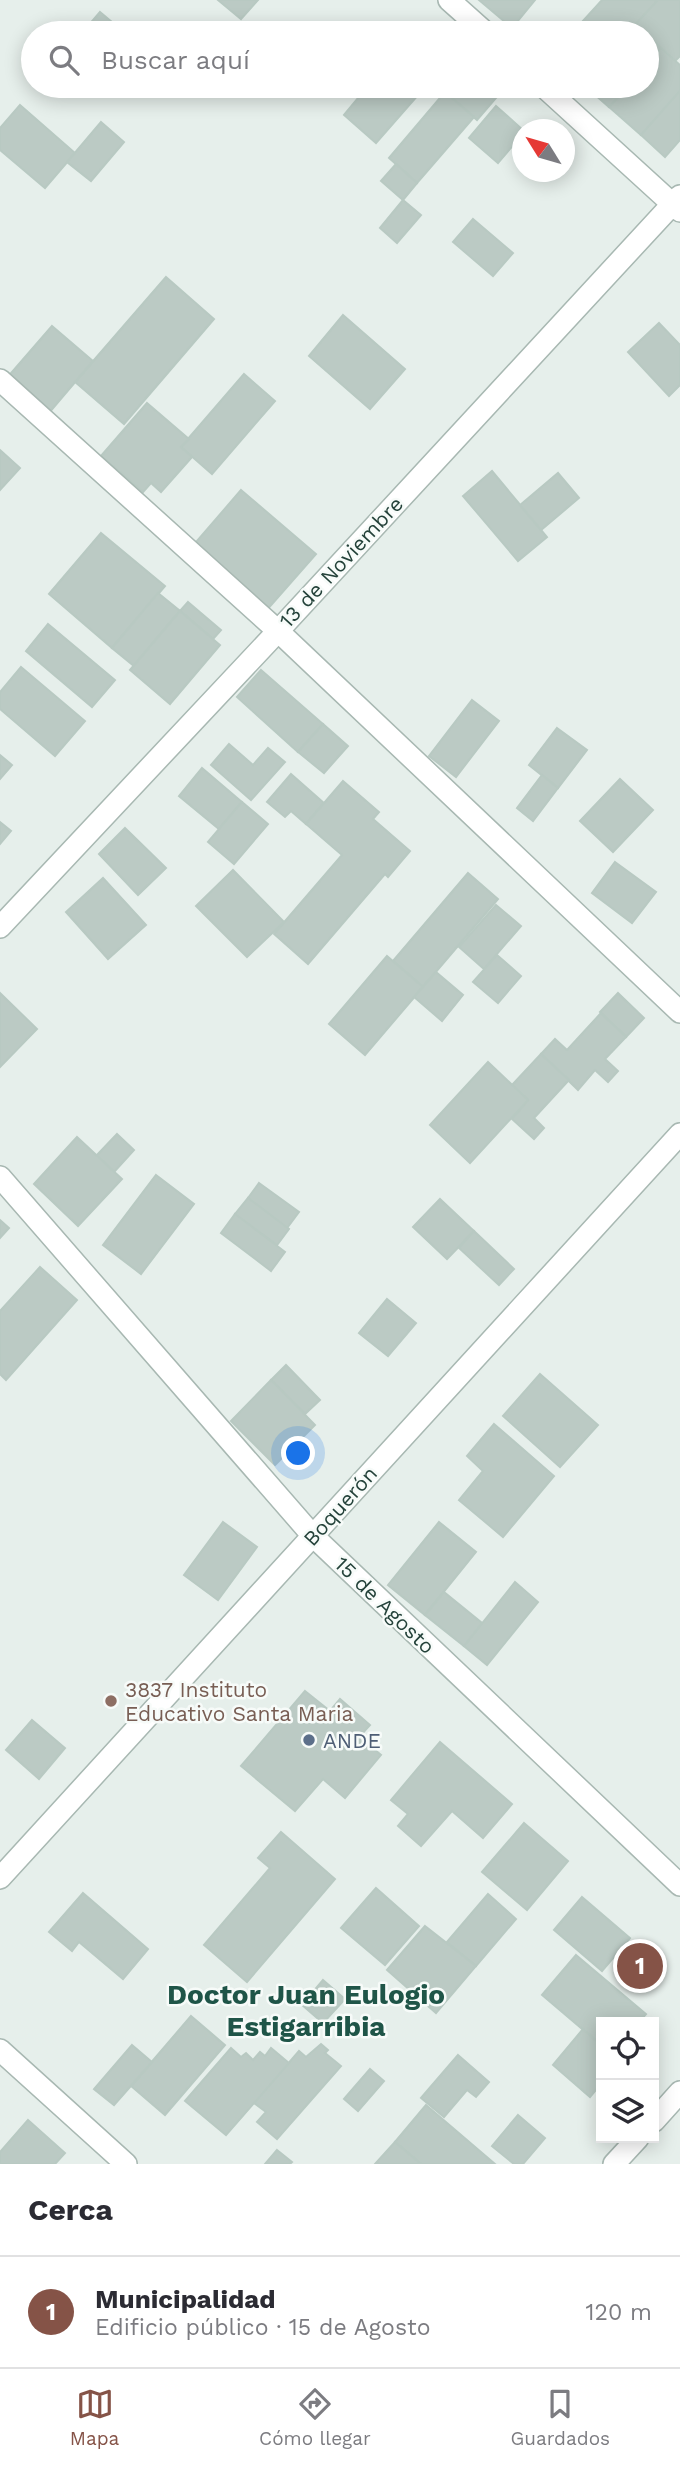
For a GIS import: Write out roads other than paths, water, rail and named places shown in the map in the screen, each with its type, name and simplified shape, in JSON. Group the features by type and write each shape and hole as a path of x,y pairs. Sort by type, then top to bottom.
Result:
{"street":[{"path":"449,0 473,21"},
{"path":"557,98 677,204"},
{"name":"13 de Noviembre","path":"0,926 677,204"},
{"path":"0,380 278,631 680,1012"},
{"name":"Boquerón","path":"0,1878 680,1134"},
{"name":"15 de Agosto","path":"0,1177 313,1536 680,1885"},
{"path":"0,2050 126,2164"},
{"path":"659,2115 680,2092"},
{"path":"614,2164 633,2143"}],"place":[{"name":"3837 Instituto Educativo Santa Maria","path":"111,1701"},
{"name":"ANDE","path":"309,1740"},
{"name":"Municipalidad","path":"640,1966"}],"district":[{"name":"Doctor Juan Eulogio Estigarribia","path":"306,2010"}]}
